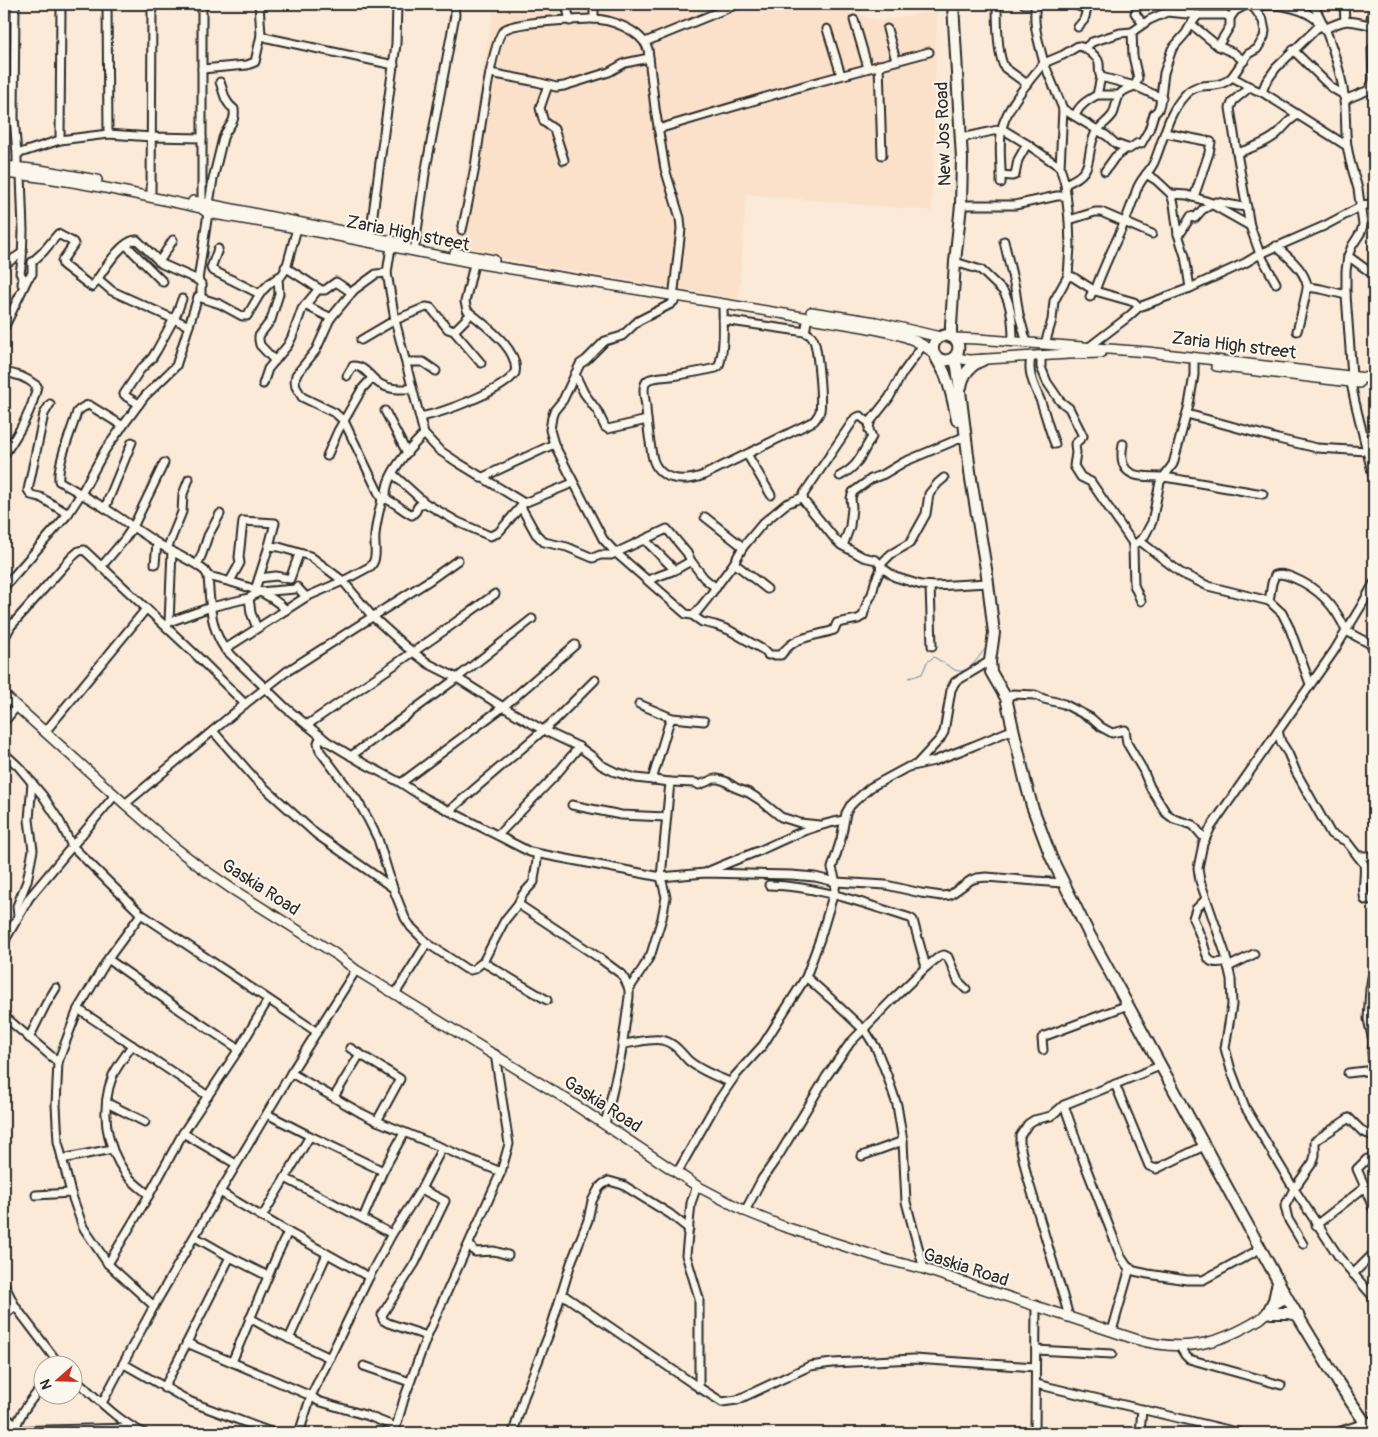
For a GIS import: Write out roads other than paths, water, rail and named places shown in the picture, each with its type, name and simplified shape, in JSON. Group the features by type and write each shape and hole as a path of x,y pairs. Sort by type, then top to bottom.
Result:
{"highway":[{"name":"New Jos Road","path":"946,337 952,315 961,205 962,159 953,4"},
{"path":"972,479 948,381 933,348 937,339 946,337 956,341 958,348 955,357 956,367 988,583 994,633 990,661 992,672 1006,698 1032,806 1050,857 1160,1066 1288,1300 1339,1384 1369,1421 1372,1433"},
{"path":"936,356 943,361 951,360 955,357"},
{"path":"960,398 962,383 966,374 972,366 983,360"},
{"path":"1278,1282 1269,1312 1298,1315"}],"main road":[{"name":"Zaria High street","path":"4,166 19,171"},
{"name":"Zaria High street","path":"4,173 19,171 62,173 297,228 391,247 570,274 808,314"},
{"name":"Zaria High street","path":"206,207 370,236 475,260"},
{"name":"Zaria High street","path":"674,293 723,304 808,314"},
{"path":"808,314 876,322 946,337 1089,347"},
{"path":"808,314 894,333 922,345 936,356"},
{"name":"Zaria High street","path":"1089,347 1148,352 1352,380 1374,385"},
{"name":"Zaria High street","path":"1036,356 1099,353 1352,380 1374,379"},
{"path":"955,357 965,360 983,360 1036,356"},
{"name":"Gaskia Road","path":"4,695 174,846 232,889 356,970 495,1054 605,1124 697,1186 746,1211 815,1237 1036,1305 1150,1343 1180,1347 1219,1339 1245,1327 1269,1312 1282,1308 1288,1300"}],"street":[{"path":"4,328 24,278 20,273 23,231 14,118 15,4"},
{"path":"60,140 61,4"},
{"path":"107,4 108,134"},
{"path":"151,194 152,4"},
{"path":"202,4 202,138 206,207"},
{"path":"202,69 252,64 255,62 261,35 259,4"},
{"path":"370,236 394,65 397,4"},
{"path":"415,246 425,174 455,15 454,4"},
{"path":"566,4 570,21"},
{"path":"594,4 594,19"},
{"path":"716,13 717,4"},
{"path":"645,42 738,4"},
{"path":"998,4 999,45 1002,65 1027,84"},
{"path":"1024,4 1035,4 1036,28 1044,63 1063,110 1060,167 1065,184 1069,220 1068,276 1054,300 1052,320 1045,344"},
{"path":"1072,4 1087,9 1084,20 1078,27"},
{"path":"1138,4 1135,13 1143,24"},
{"path":"1092,294 1136,190 1154,162 1171,115 1183,96 1189,90 1201,86 1219,85 1228,80 1248,54 1260,44 1265,34 1263,21 1256,8 1247,4 1235,11 1230,18 1230,26 1218,46"},
{"path":"1256,8 1268,4 1288,7 1314,17 1325,29"},
{"path":"1312,4 1325,29 1336,62 1344,98 1347,146 1358,189 1363,221 1362,228 1348,256 1346,295 1355,402 1374,480"},
{"path":"1344,4 1345,20"},
{"path":"1325,29 1345,20 1373,26 1371,18 1374,6"},
{"path":"1085,48 1092,42 1120,33 1132,32 1169,9 1198,15 1226,15 1230,18"},
{"path":"1063,110 1097,130 1116,144 1129,150 1138,143 1141,144 1150,130 1154,114 1158,110 1162,98 1164,73 1172,49 1186,34 1198,15"},
{"path":"462,230 488,102 490,73 500,35 504,30 522,24 594,19 619,25 641,37 648,49 665,169 680,218 681,229 674,293 675,300 672,304 638,321 622,336 605,341 580,364 563,400 554,411 552,417 550,430 554,444 603,539 615,552 686,614 692,615 702,622 728,630 767,652 768,655 781,656 787,647 810,635 826,633 834,630 837,623 858,619 863,616 881,564 891,554 910,543 926,514 929,494 944,478"},
{"path":"854,20 868,68"},
{"path":"1191,24 1218,46 1234,53 1244,61"},
{"path":"1262,92 1270,75 1293,50 1320,26 1325,29"},
{"path":"827,29 841,75"},
{"path":"887,29 896,60"},
{"path":"1065,184 1077,178 1087,167 1097,130 1108,121 1119,95 1124,90 1135,86 1138,71 1133,56 1132,32"},
{"path":"261,35 394,65"},
{"path":"1027,144 1018,160 1015,174 1001,179 1000,145 1005,118 1027,84 1044,63 1078,46 1085,48 1100,63 1098,70 1101,77 1097,95"},
{"path":"1293,50 1332,88 1344,98 1349,98 1372,90 1372,49 1374,48"},
{"path":"658,129 841,75 929,52"},
{"path":"490,73 556,87 578,83 609,72 625,63 649,58"},
{"path":"879,65 882,155"},
{"path":"1232,76 1262,92 1347,146"},
{"path":"1101,77 1135,86 1162,98"},
{"path":"198,280 206,207 223,138 225,132 232,124 235,114 234,109 225,98 220,82"},
{"path":"548,85 540,108 544,122 554,129 564,160"},
{"path":"1250,87 1233,101 1230,108 1250,226 1260,254 1276,283"},
{"path":"1075,116 1077,110 1089,99 1097,95 1119,95"},
{"path":"1237,153 1276,135 1291,118 1298,115"},
{"path":"960,138 1002,128 1060,167"},
{"path":"1165,133 1211,142 1210,153 1194,197"},
{"path":"17,154 60,140 108,134 202,138"},
{"path":"1104,171 1114,157 1127,148"},
{"path":"1146,174 1156,180 1171,194 1190,288"},
{"path":"1171,194 1194,197 1211,204 1250,226"},
{"path":"961,205 1015,205 1057,196 1066,196"},
{"path":"1178,234 1191,216 1195,218 1211,204 1219,201 1247,207"},
{"path":"1089,347 1128,317 1139,306 1190,288 1245,263 1276,246 1374,202"},
{"path":"1069,220 1101,212 1152,234"},
{"path":"198,297 220,304 242,316 247,316 264,288 282,275 286,269 297,228"},
{"path":"4,588 68,514 81,494 99,459 149,391 176,366 198,297 201,295 202,285 198,280 159,262 137,240 133,240 111,260 92,286 63,265 62,261 74,242 58,234 32,262 32,274 18,296"},
{"path":"159,262 173,240"},
{"path":"1004,241 1013,279 1018,315 1027,342"},
{"path":"126,245 163,282"},
{"path":"1276,246 1295,264 1308,287 1297,331"},
{"path":"391,247 387,273 395,320 424,434 446,454 523,505 536,534 544,542 567,547 593,558 600,555 608,556 667,529 704,578 716,588"},
{"path":"218,249 212,263 212,270 260,294"},
{"path":"4,265 22,253"},
{"path":"1348,256 1374,275"},
{"path":"420,417 484,395 506,382 515,373 516,362 506,344 467,310 465,302 475,260"},
{"path":"955,262 981,270 1005,295 1010,310 1013,341"},
{"path":"285,267 323,290 336,282 351,292"},
{"path":"387,273 376,274 351,292 331,318 316,350 296,375 295,381 299,393 305,399 328,409 344,421 384,499 394,502 401,509 412,515 421,504 425,503"},
{"path":"1068,276 1073,277 1092,294 1134,302 1139,306"},
{"path":"275,361 260,344 259,336 271,320 279,294 278,277"},
{"path":"98,279 106,287 121,296 189,326"},
{"path":"1308,287 1346,295"},
{"path":"263,384 268,368 288,345 302,309 317,292 318,288"},
{"path":"139,404 124,394 140,370 152,358 177,313 182,299"},
{"path":"723,304 719,366 678,375 653,378 648,380 644,388 652,456 658,469 669,478 696,478 809,423 817,417 820,410 819,368 814,341 809,334 723,320"},
{"path":"305,306 331,318"},
{"path":"361,340 395,320 426,307 431,308 448,329 453,330 481,363"},
{"path":"453,330 471,314"},
{"path":"805,332 808,314"},
{"path":"840,476 856,465 872,437 869,430 870,422 889,398 902,374 922,345"},
{"path":"1036,356 1029,366 1031,376 1055,444"},
{"path":"1036,356 1046,382 1060,401 1069,408 1083,436 1075,444 1074,466 1081,477 1091,482 1134,547 1134,585 1142,601"},
{"path":"406,362 423,362 436,371"},
{"path":"1134,547 1152,522 1156,494 1160,482 1173,464 1187,414 1194,375 1194,363"},
{"path":"346,376 353,366 357,366 365,370 378,383 393,389 412,389"},
{"path":"4,372 14,373 37,386 19,433 4,455"},
{"path":"575,374 584,393 608,430 647,420"},
{"path":"327,456 362,389 372,378"},
{"path":"50,404 44,414 28,490 31,495 40,497 68,514"},
{"path":"123,426 89,405 84,406 78,412 63,456 59,481 205,571 208,576 211,607 218,639 225,649 286,708 307,725 351,756 381,774 513,844 537,854 661,877 705,873 791,875 815,877 836,882 886,885 942,896 950,894 972,880 986,876 1062,882"},
{"path":"385,411 407,453"},
{"path":"1187,414 1317,448 1367,451"},
{"path":"870,422 860,416 855,418 803,495 804,501 831,535 843,546 863,557 876,560 895,577 930,586 988,583"},
{"path":"225,649 306,597 371,566 374,562 375,536 387,486 407,453 424,434"},
{"path":"843,546 850,526 853,492 872,479 904,462 962,438"},
{"path":"105,508 132,442"},
{"path":"482,478 554,444"},
{"path":"1123,444 1122,464 1132,474 1162,477 1263,494"},
{"path":"747,454 771,495"},
{"path":"101,567 133,527 164,463"},
{"path":"393,474 425,503 458,522 490,536 498,533 523,505 573,483"},
{"path":"168,624 170,550 182,512 183,494 189,479"},
{"path":"692,615 716,588 743,547 763,523 786,504 803,498"},
{"path":"197,565 208,536 220,514"},
{"path":"705,517 743,547"},
{"path":"168,624 211,607 249,598 257,591 275,523 243,520 240,563 230,581"},
{"path":"645,540 675,570"},
{"path":"1140,541 1181,573 1208,586 1270,601 1282,613 1310,684"},
{"path":"155,564 157,543"},
{"path":"269,546 310,556 342,581 372,616 429,664 458,678 543,730 579,747 601,765 615,772 652,780 696,783 698,785 718,779 749,793 781,817 800,823 819,825"},
{"path":"4,639 11,626 77,552 84,550 146,609 168,624 246,704"},
{"path":"259,578 276,576 290,579 299,554"},
{"path":"125,804 286,672 458,560"},
{"path":"648,580 675,570 691,561"},
{"path":"734,563 767,589"},
{"path":"1270,601 1272,583 1275,576 1282,573 1301,581 1316,590 1331,605 1346,630 1374,646"},
{"path":"208,576 230,581 257,591 277,601 286,610"},
{"path":"1374,583 1334,651 1209,832 1203,836 1198,868 1231,979 1232,1000 1225,1048 1227,1060 1245,1107 1316,1225 1339,1257 1374,1298"},
{"path":"930,586 932,646"},
{"path":"257,591 284,591 296,589 297,587 306,597"},
{"path":"307,725 495,594"},
{"path":"249,598 251,613 257,628"},
{"path":"45,732 146,609"},
{"path":"351,756 458,678 532,619"},
{"path":"401,783 503,707 575,645"},
{"path":"916,765 944,732 954,682 990,661"},
{"path":"450,811 555,720 595,680"},
{"path":"1006,698 1013,694 1035,695 1064,704 1091,718 1108,731 1114,733 1125,730 1127,743 1166,813 1174,819 1193,825 1203,836"},
{"path":"639,704 672,718 704,721"},
{"path":"4,722 17,706"},
{"path":"652,780 669,722 672,718"},
{"path":"677,1173 703,1125 730,1082 763,1045 806,977 834,894 836,882 832,868 841,839 844,820 850,806 871,787 899,771 934,761 1014,729"},
{"path":"213,731 255,779 316,834 394,888"},
{"path":"1278,731 1281,742 1298,776 1331,834 1346,841 1365,867 1363,893 1365,900 1369,898 1374,902"},
{"path":"321,736 318,743 320,751 357,800 373,829 394,888 411,927 427,943 466,968 474,969 483,962 505,920 518,904 522,894 534,882 534,872 538,859 537,854"},
{"path":"1273,738 1281,742"},
{"path":"498,835 554,777 579,747"},
{"path":"4,753 32,782 60,822 72,846 142,914 317,1032"},
{"path":"18,916 17,906 27,881 33,850 29,820 32,782"},
{"path":"629,989 650,954 662,918 666,897 661,877 670,782"},
{"path":"4,942 29,898 115,795"},
{"path":"572,805 621,815 666,817"},
{"path":"705,873 788,836 819,825 844,820"},
{"path":"1358,856 1374,856"},
{"path":"769,885 788,885 834,894 867,903 913,920 926,966"},
{"path":"1206,899 1196,909 1193,918 1209,959 1213,963 1228,964 1254,954"},
{"path":"518,904 621,974 629,989 628,1012 623,1044 605,1124"},
{"path":"142,914 108,959 78,1008 58,1062 56,1105 58,1142 83,1227 108,1264 154,1306"},
{"path":"4,924 11,929"},
{"path":"395,994 427,943"},
{"path":"746,1211 762,1179 779,1155 826,1077 850,1044 926,966 940,956 948,957 958,981 966,989"},
{"path":"108,959 238,1049"},
{"path":"483,962 547,1000"},
{"path":"102,1403 154,1306 236,1164 356,970"},
{"path":"1374,973 1370,988 1368,1019 1373,1041 1374,1066"},
{"path":"806,977 868,1035 876,1048 889,1080 897,1105 903,1141 906,1202 924,1270"},
{"path":"29,1038 56,988"},
{"path":"108,1264 183,1133 268,1000"},
{"path":"1042,1050 1042,1038 1045,1036 1128,1005"},
{"path":"78,1008 208,1096"},
{"path":"4,1016 58,1062"},
{"path":"623,1044 652,1040 667,1042 677,1047 697,1066 730,1082"},
{"path":"132,1045 114,1074 107,1103 106,1124 112,1149 127,1175 149,1195"},
{"path":"350,1048 400,1079 377,1121"},
{"path":"334,1097 360,1054"},
{"path":"187,1343 312,1396 318,1401 368,1416 396,1430 404,1399 428,1336 501,1172 509,1144 495,1054"},
{"path":"1069,1316 1027,1176 1020,1145 1020,1136 1028,1124 1034,1120 1051,1116 1064,1105 1160,1066"},
{"path":"1348,1074 1374,1070"},
{"path":"291,1073 361,1114 501,1172"},
{"path":"1115,1084 1149,1166 1156,1169 1204,1146"},
{"path":"107,1103 146,1122"},
{"path":"1064,1105 1121,1258 1130,1268 1148,1274 1187,1280 1203,1280 1260,1249"},
{"path":"267,1114 383,1171"},
{"path":"1303,1244 1288,1219 1285,1206 1314,1159 1314,1143 1316,1139 1326,1135 1349,1118 1363,1132 1374,1136"},
{"path":"183,1133 236,1164"},
{"path":"363,1218 383,1171 404,1133"},
{"path":"262,1217 310,1136"},
{"path":"862,1156 903,1141"},
{"path":"300,1433 312,1396 369,1276 392,1234 421,1188 442,1148"},
{"path":"62,1159 112,1149"},
{"path":"1374,1159 1367,1160 1357,1169 1374,1211"},
{"path":"285,1178 392,1234"},
{"path":"513,1433 598,1188 606,1182 612,1181 623,1184 670,1214 689,1229"},
{"path":"697,1186 691,1203 686,1255 699,1298 699,1388"},
{"path":"1316,1225 1365,1187"},
{"path":"421,1188 445,1201 415,1264 382,1315 383,1320 428,1336"},
{"path":"220,1192 369,1276"},
{"path":"36,1195 72,1193"},
{"path":"232,1362 288,1232"},
{"path":"195,1237 268,1276"},
{"path":"469,1244 475,1252 494,1251 508,1255"},
{"path":"1353,1274 1374,1253"},
{"path":"289,1338 327,1254"},
{"path":"164,1388 230,1257"},
{"path":"1112,1331 1130,1268"},
{"path":"4,1284 15,1306 52,1354"},
{"path":"562,1294 722,1402 737,1400 810,1366 832,1363 914,1359 1035,1367"},
{"path":"1035,1433 1036,1305"},
{"path":"4,1316 15,1306"},
{"path":"250,1318 330,1358"},
{"path":"1180,1347 1189,1359 1282,1385"},
{"path":"1036,1350 1112,1354"},
{"path":"124,1364 191,1402 273,1433"},
{"path":"364,1366 410,1382"},
{"path":"1036,1384 1240,1433"},
{"path":"82,1385 132,1428 144,1433"},
{"path":"16,1427 32,1400"},
{"path":"1140,1433 1142,1409"},
{"path":"4,1417 16,1427"},
{"path":"1335,1433 1369,1421"},
{"path":"4,1431 16,1427 60,1431 132,1428"},
{"path":"1277,1433 1295,1432"}],"waterway":[{"path":"909,678 922,674 927,662 934,657 955,670 964,670 972,665 985,649"}]}
